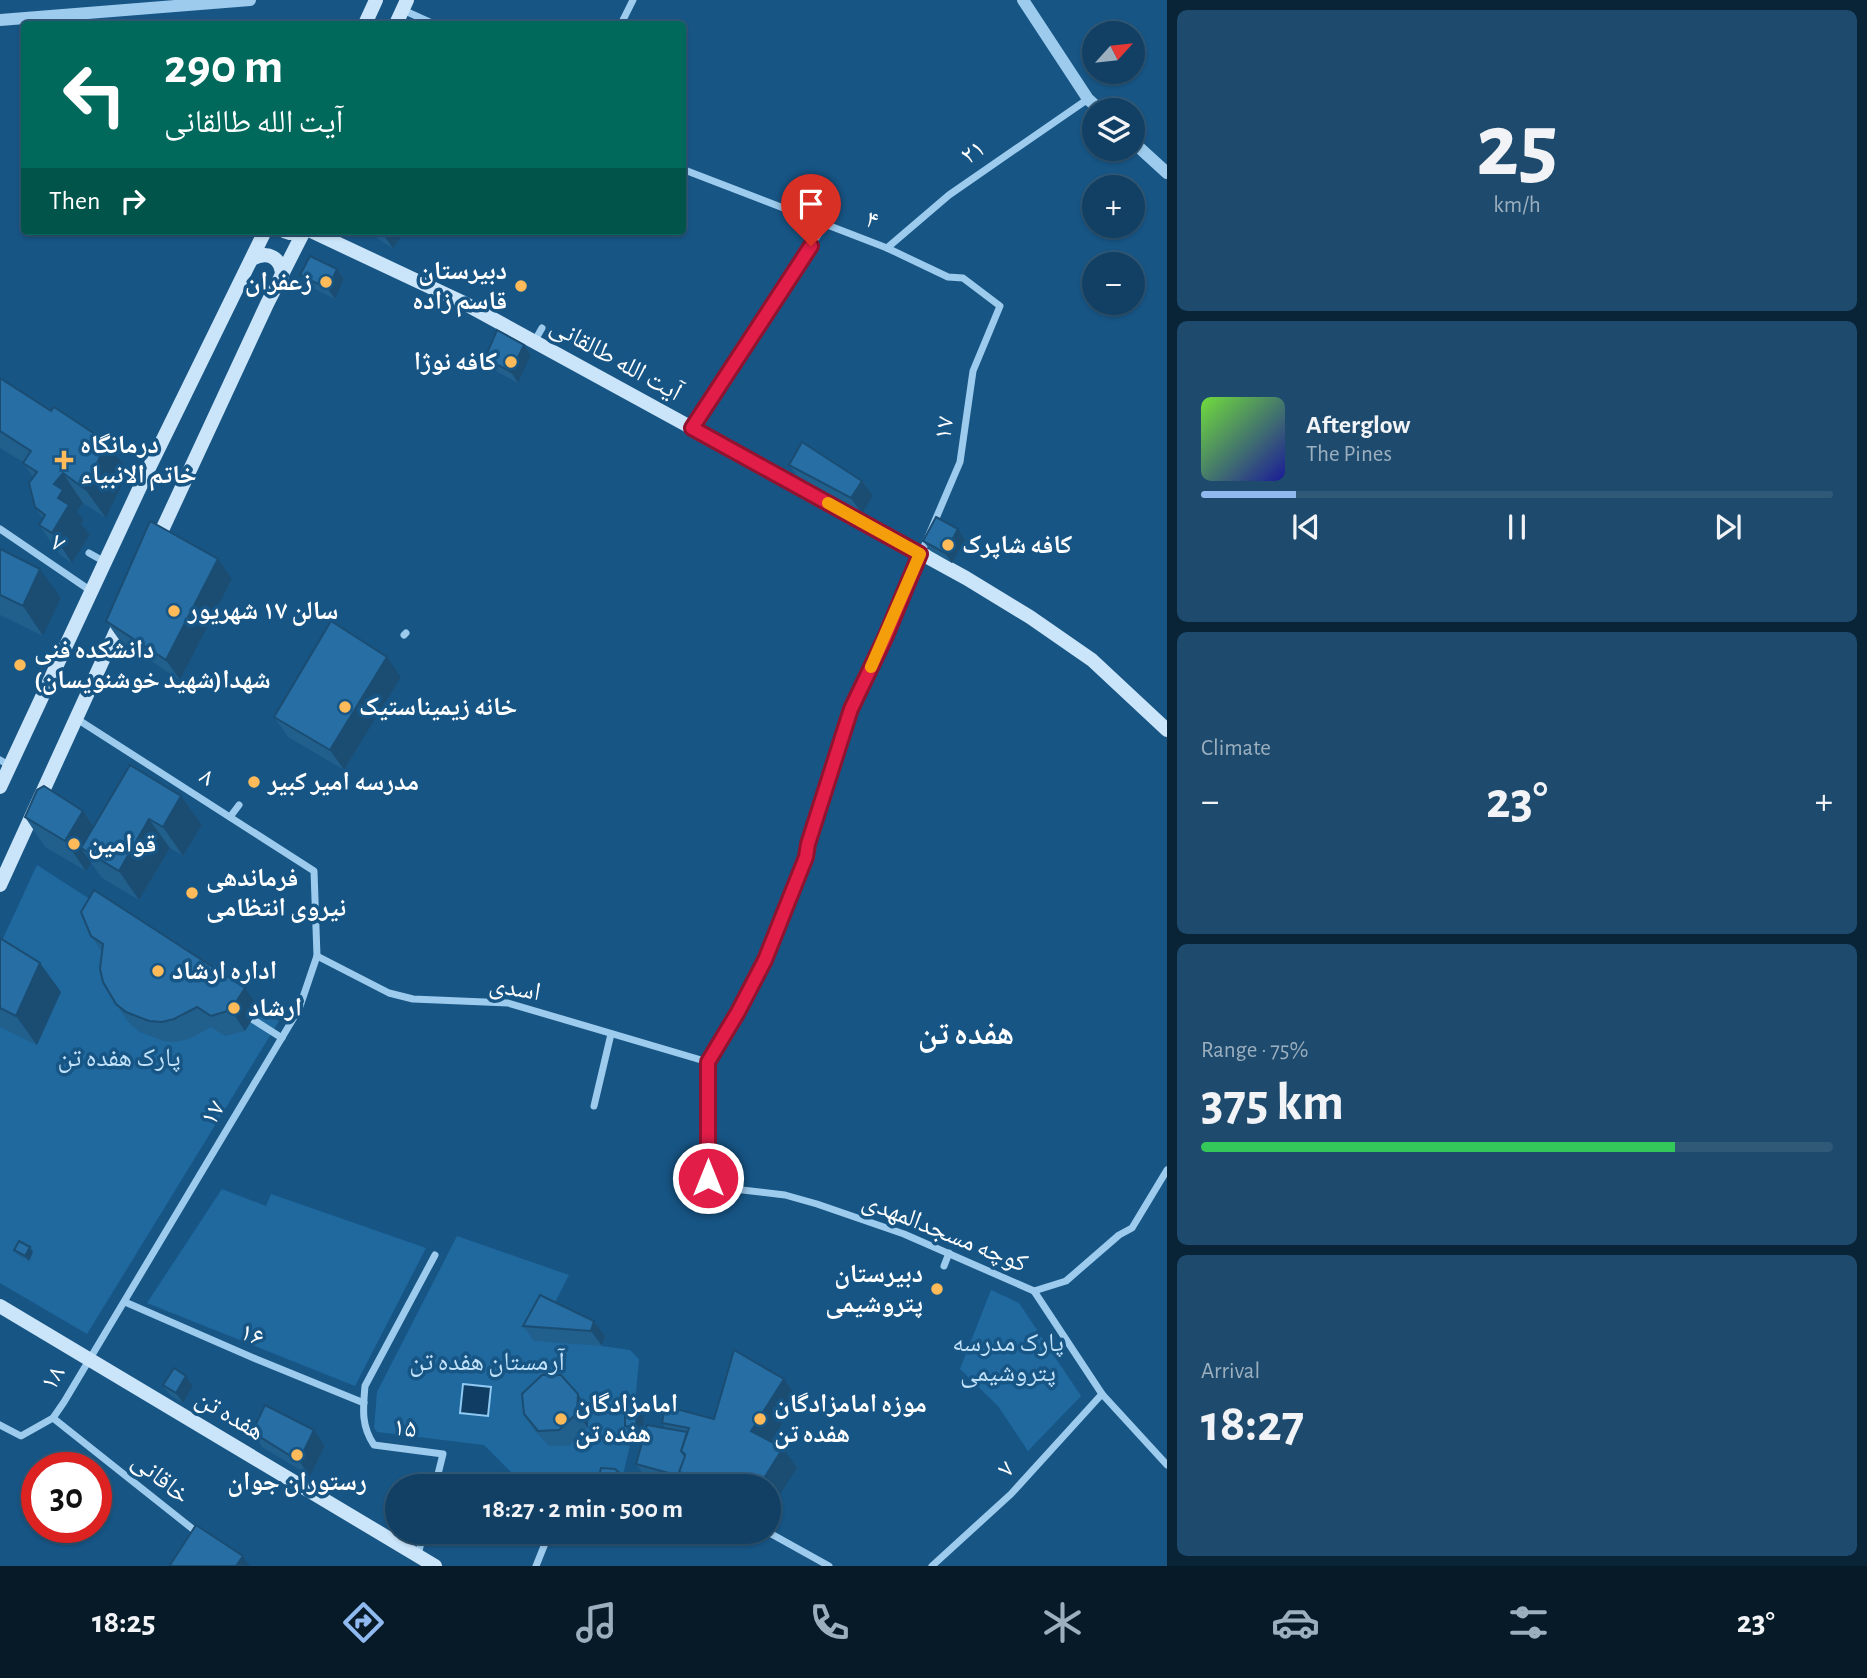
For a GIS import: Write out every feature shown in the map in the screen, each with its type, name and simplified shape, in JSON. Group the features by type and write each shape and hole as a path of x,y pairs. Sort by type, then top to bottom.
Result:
{"main road":[{"path":"366,21 376,0"},
{"path":"397,21 405,5"},
{"path":"0,787 5,763 92,592 147,472 252,259 261,235"},
{"path":"150,556 301,235"},
{"name":"آیت الله طالقانی","path":"320,235 462,302 925,552 1030,617 1092,660 1167,730"},
{"path":"252,259 262,255 273,257 281,265 282,276"},
{"path":"0,886 129,601"},
{"name":"هفده تن","path":"0,1306 434,1566"}],"street":[{"path":"0,20 54,20 250,0"},
{"path":"622,21 633,0"},
{"path":"1023,0 1087,98"},
{"path":"405,5 429,21"},
{"name":"۲۱","path":"887,248 949,195 1082,103"},
{"path":"1145,153 1167,173"},
{"name":"۴","path":"686,171 887,248 948,277 963,278 1000,306"},
{"path":"692,428 825,224"},
{"name":"۱۷","path":"925,552 960,462 973,371 1000,306"},
{"path":"534,342 542,328"},
{"name":"۷","path":"0,529 92,592"},
{"path":"708,1062 765,960 806,857 851,709 925,552"},
{"path":"89,553 106,562"},
{"name":"۸","path":"76,718 314,871"},
{"path":"230,817 239,805"},
{"name":"۱۷","path":"89,1359 299,1009 317,956 314,871"},
{"name":"اسدی","path":"317,956 389,993 413,999 508,1003 708,1062"},
{"path":"252,1019 282,1038"},
{"path":"594,1106 611,1034"},
{"name":"کوچه مسجدالمهدی","path":"708,1062 708,1182 785,1195 904,1234 1034,1291 1102,1394 1167,1465"},
{"path":"1034,1291 1066,1281 1119,1235 1132,1228 1167,1170"},
{"path":"944,1266 949,1253"},
{"path":"363,1403 365,1386 435,1255"},
{"name":"۱۶","path":"125,1302 363,1403"},
{"name":"۱۸","path":"53,1418 89,1359"},
{"name":"۷","path":"932,1566 1011,1494 1102,1394"},
{"name":"۱۵","path":"363,1403 365,1431 374,1445 443,1454 438,1474"},
{"path":"0,1425 21,1436 53,1418"},
{"name":"خاقانی","path":"53,1418 207,1540"},
{"path":"781,1539 828,1566"},
{"path":"418,1556 421,1544"},
{"path":"536,1566 545,1544"}],"green space":[{"name":"پارک هفده تن","path":"37,865 279,1021 87,1334 0,1283 0,945"},
{"path":"222,1189 266,1206 271,1194 426,1248 355,1386 147,1303"},
{"name":"آرمستان هفده تن","path":"457,1236 569,1275 551,1310 605,1336 602,1346 630,1350 639,1359 632,1437 623,1474 513,1474 484,1445 377,1432 374,1428 377,1392"},
{"name":"پارک مدرسه پتروشیمی","path":"991,1290 1019,1303 1081,1396 1028,1451 998,1406 960,1369"}],"shaded area":[{"path":"463,1384 491,1387 488,1416 460,1413"}],"building":[{"path":"310,256 337,269 328,289 300,275"},
{"path":"497,330 524,345 511,372 485,358"},
{"path":"0,378 51,411 54,407 107,442 85,489 63,473 54,484 63,490 58,498 69,505 52,533 39,525 45,515 35,507 29,483 37,472 23,463 31,451 0,431"},
{"path":"802,442 862,481 851,498 789,465"},
{"path":"936,517 958,529 945,553 923,541"},
{"name":"سالن ۱۷ شهریور","path":"150,521 218,559 166,660 106,621"},
{"path":"0,549 40,569 23,606 0,595"},
{"path":"331,621 387,657 330,750 274,717"},
{"path":"130,765 181,796 163,827 149,819 119,871 81,848"},
{"path":"44,786 83,811 65,841 25,817 37,790"},
{"name":"اداره ارشاد","path":"94,890 245,988 231,1010 211,1016 197,1007 162,1022 149,1021 126,1012 116,1004 103,982 100,969 103,944 91,936 81,912"},
{"path":"0,938 40,963 16,1016 0,1008"},
{"path":"19,1241 30,1247 25,1256 14,1250"},
{"path":"540,1295 594,1321 591,1331 523,1326"},
{"path":"734,1350 784,1379 751,1431 783,1448 767,1474 679,1472 685,1454 681,1451 689,1428 662,1423 665,1406 714,1419"},
{"path":"174,1368 186,1376 176,1393 163,1385"},
{"path":"542,1375 561,1375 578,1394 577,1413 559,1430 538,1431 524,1414 522,1394"},
{"path":"625,1403 637,1403 636,1427 625,1426"},
{"path":"265,1405 314,1430 299,1461 252,1432"},
{"path":"647,1425 687,1432 681,1451 685,1456 681,1474 636,1464"},
{"path":"601,1468 615,1469 621,1474 600,1474"},
{"path":"196,1525 243,1556 236,1566 170,1565"}],"slow traffic":[{"path":"828,503 920,554 871,667"}],"place":[{"name":"زعفران","path":"326,282"},
{"name":"دبیرستان قاسم زاده","path":"521,286"},
{"name":"کافه نوژا","path":"511,362"},
{"name":"درمانگاه خاتم الانبیاء","path":"64,460"},
{"name":"کافه شاپرک","path":"948,545"},
{"name":"سالن ۱۷ شهریور","path":"174,611"},
{"name":"دانشکده فنی شهدا(شهید خوشنویسان)","path":"20,665"},
{"name":"خانه زیمیناستیک","path":"345,707"},
{"name":"مدرسه امیر کبیر","path":"254,782"},
{"name":"قوامین","path":"74,844"},
{"name":"فرماندهی نیروی انتظامی","path":"192,893"},
{"name":"اداره ارشاد","path":"158,971"},
{"name":"ارشاد","path":"234,1008"},
{"name":"دبیرستان پتروشیمی","path":"937,1289"},
{"name":"امامزادگان هفده تن","path":"561,1419"},
{"name":"موزه امامزادگان هفده تن","path":"760,1419"},
{"name":"رستوران جوان","path":"297,1455"}],"district":[{"name":"هفده تن","path":"966,1034"}],"route":[{"path":"708,1178 708,1062 765,960 806,857 851,709 885,638 920,554 692,428 811,246"}]}
